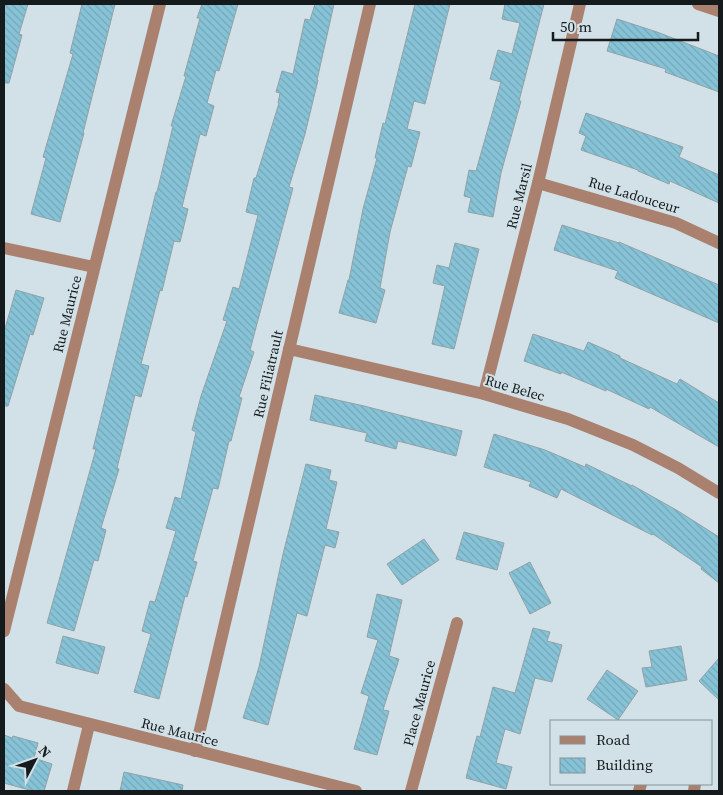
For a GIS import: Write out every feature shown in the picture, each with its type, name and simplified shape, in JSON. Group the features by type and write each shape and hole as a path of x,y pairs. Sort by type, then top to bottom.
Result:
{"street":[{"name":"Rue Maurice","path":"4,630 160,4"},
{"name":"Rue Filiatrault","path":"194,751 370,4"},
{"name":"Rue Marsil","path":"484,394 538,183 580,4"},
{"path":"698,4 719,12"},
{"name":"Rue Ladouceur","path":"538,183 676,222 719,243"},
{"path":"4,248 94,267"},
{"name":"Rue Belec","path":"289,349 484,394 568,419 633,445 678,468 719,493"},
{"name":"Place Maurice","path":"411,791 457,623"},
{"name":"Rue Maurice","path":"4,689 19,706 356,791"},
{"path":"73,791 89,725"}],"building":[{"path":"4,4 28,4 19,34 22,35 9,83 4,83"},
{"path":"82,4 115,4 60,222 31,214 46,158 43,157 73,54 70,53"},
{"path":"202,4 238,4 219,71 216,70 207,103 214,106 206,136 200,134 182,207 188,209 180,242 174,241 141,364 149,366 141,397 135,395 117,468 119,469 101,528 106,530 98,561 94,560 74,631 47,623 96,449 93,449 173,126 171,126 186,76 184,76"},
{"path":"315,4 334,4 318,80 305,134 289,187 293,188 250,350 254,352 239,397 242,398 231,441 229,441 218,489 213,488 193,561 197,562 187,597 185,596 159,699 134,692 151,634 142,631 150,601 155,602 176,531 166,528 175,497 181,499 196,432 192,430 201,396 227,321 223,320 233,287 239,289 258,215 246,212 254,178 256,178 279,103 280,93 276,92 282,71 293,74 305,19 310,20"},
{"path":"415,4 450,4 425,104 414,101 407,129 420,132 411,167 408,166 390,232 380,288 385,290 376,323 339,313 349,280 363,209 377,158 375,158 383,123 385,124"},
{"path":"505,4 544,4 519,101 521,101 501,173 493,217 468,212 471,198 464,196 469,170 476,171 501,82 490,79 498,50 512,54 520,23 502,19"},
{"path":"617,19 719,56 719,92 665,72 666,69 607,51"},
{"path":"586,113 683,147 679,157 719,175 719,203 670,181 669,184 638,170 581,150 586,136 579,133"},
{"path":"562,225 619,242 719,285 719,323 615,278 618,271 554,250"},
{"path":"455,243 479,249 454,349 432,344 445,286 433,283 437,265 449,268"},
{"path":"16,290 44,298 33,335 30,334 8,406 4,406 4,332"},
{"path":"533,334 584,351 588,342 677,384 680,379 719,403 719,447 650,407 649,409 606,389 606,391 561,372 561,374 524,361"},
{"path":"315,395 462,431 456,456 398,441 396,449 365,441 367,433 310,420"},
{"path":"494,434 545,450 585,467 586,464 632,485 719,537 719,583 701,569 702,567 653,534 561,489 557,498 529,486 531,482 484,467"},
{"path":"306,464 331,470 329,480 337,482 326,529 339,532 335,548 325,545 307,616 297,613 268,725 243,718 259,667 283,554"},
{"path":"464,532 504,543 497,570 456,559"},
{"path":"424,539 439,560 402,585 387,564"},
{"path":"530,562 551,603 530,614 509,573"},
{"path":"377,594 402,600 389,656 399,659 383,710 389,711 377,755 354,749 369,696 361,693 378,640 367,637"},
{"path":"533,628 550,632 547,641 562,645 552,682 535,678 520,734 505,729 496,763 512,767 506,789 466,778 477,736 480,737 493,687 515,693"},
{"path":"63,636 105,647 98,674 56,663"},
{"path":"681,646 687,680 646,687 642,668 652,667 649,651"},
{"path":"719,658 719,700 699,681"},
{"path":"607,670 638,691 618,720 587,699"},
{"path":"4,735 38,743 34,758 52,764 44,791 33,791 4,783"},
{"path":"124,772 183,785 182,791 120,791"}]}
